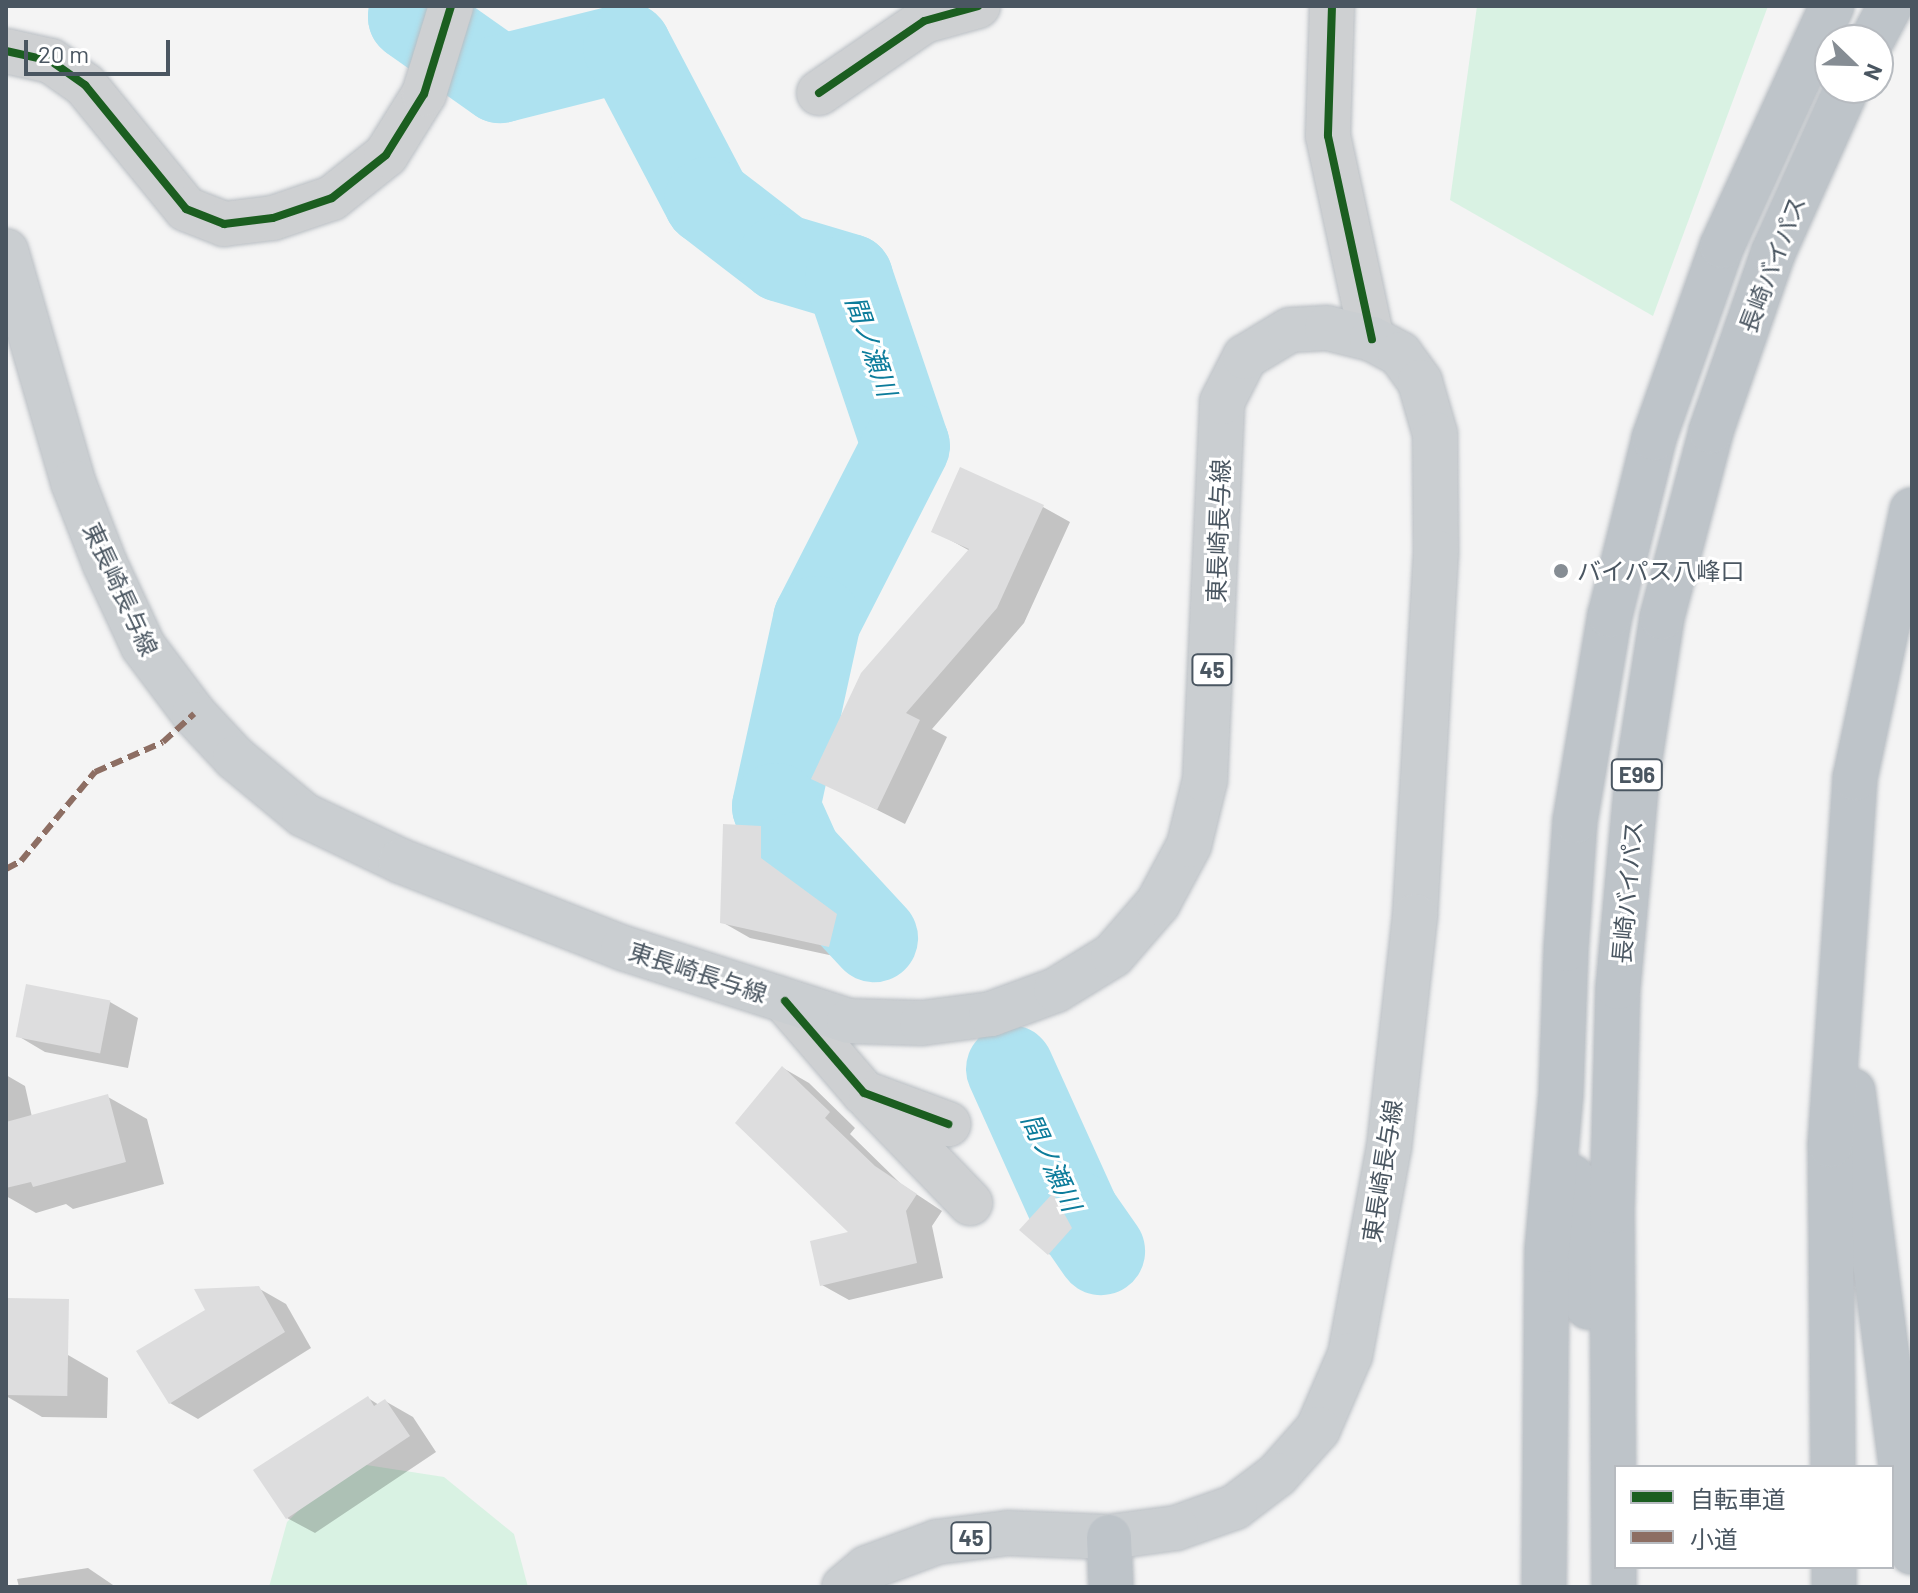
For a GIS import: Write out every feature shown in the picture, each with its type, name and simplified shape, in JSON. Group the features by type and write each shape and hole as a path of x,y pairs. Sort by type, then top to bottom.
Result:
{"highway":[{"path":"1544,1587 1547,1250 1561,1092 1575,821 1610,615 1654,438 1722,246 1832,6"},
{"path":"1880,24 1890,6"},
{"name":"長崎バイパス","path":"1614,1587 1612,1496 1618,987 1637,777 1662,617 1711,431 1773,253 1840,104"},
{"path":"1833,1465 1830,1145 1836,1010 1855,778 1912,510"},
{"path":"1836,1010 1855,1102 1912,1552"},
{"path":"1561,1092 1612,1496"},
{"path":"1109,1537 1111,1587"}],"main road":[{"name":"東長崎長与線","path":"6,251 73,482 105,564 143,646 194,714 235,758 304,815 401,861 623,948 849,1021 922,1023 977,1016 1056,990 1113,955 1158,903 1183,857 1205,780 1222,402 1245,357 1290,330 1327,328 1372,339 1400,354 1420,382 1435,434 1436,552 1415,916 1389,1147 1350,1355 1318,1429 1277,1475 1235,1507 1176,1528 1109,1537 1008,1533 937,1542 867,1568 844,1587"}],"street":[{"path":"6,51 51,61 85,85 186,209 224,224 273,218 332,198 386,155 424,94 451,6"},
{"path":"819,93 924,21 978,6"},
{"path":"1332,6 1328,136 1372,339"},
{"path":"785,1001 864,1093 970,1203"},
{"path":"864,1093 948,1124"}],"green space":[{"path":"1477,6 1768,6 1653,316 1450,200"},
{"path":"347,1462 444,1477 514,1534 528,1587 269,1587 287,1522"}],"building":[{"path":"960,467 1044,505 997,608 906,713 920,720 877,810 811,779 861,673 969,549 931,532"},
{"path":"723,824 761,826 761,858 837,914 829,947 720,923"},
{"path":"26,984 110,1000 100,1053 16,1037"},
{"path":"782,1066 830,1112 825,1118 875,1166 917,1194 906,1211 917,1263 820,1286 810,1241 848,1232 735,1123"},
{"path":"108,1094 126,1162 33,1187 31,1182 6,1188 6,1122"},
{"path":"1053,1193 1072,1228 1048,1255 1019,1230"},
{"path":"259,1286 285,1332 169,1404 136,1351 205,1310 194,1289"},
{"path":"6,1298 69,1299 67,1396 6,1395"},
{"path":"368,1396 374,1406 385,1399 410,1436 286,1519 253,1470"}],"waterway":[{"name":"間ノ瀬川","path":"413,6 412,17 500,79 627,47 708,201 782,258 849,278 906,446 817,620 776,807 798,856 874,938"},
{"name":"間ノ瀬川","path":"1010,1069 1076,1215 1101,1251"}],"marked path":[{"path":"6,869 21,861 95,772 163,742 194,714"}],"cycle path":[{"path":"6,51 51,61 85,85 186,209 224,224 273,218 332,198 386,155 424,94 451,6"},
{"path":"819,93 924,21 978,6"},
{"path":"1332,6 1328,136 1372,339"},
{"path":"785,1001 864,1093 948,1124"}],"place":[{"name":"バイパス八峰口","path":"1561,571"}]}
